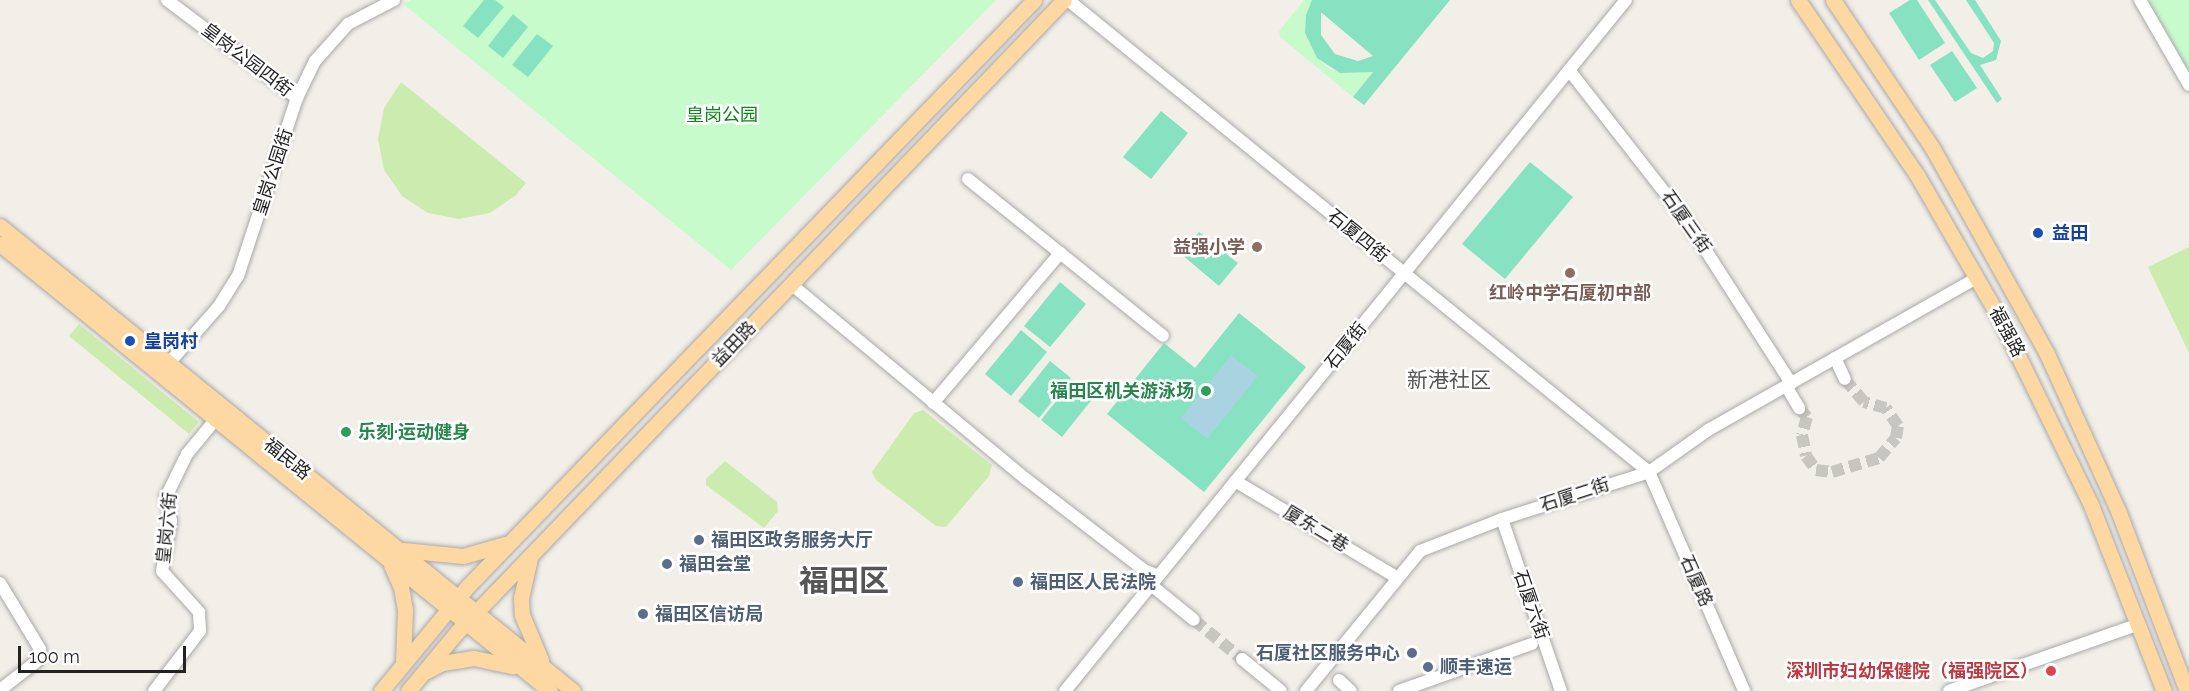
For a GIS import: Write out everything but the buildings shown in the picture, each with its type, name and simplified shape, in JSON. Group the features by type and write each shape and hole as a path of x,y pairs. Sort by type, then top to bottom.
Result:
{"main road":[{"name":"益田路","path":"381,691 453,603 517,535 1034,0"},
{"name":"益田路","path":"408,691 471,617 1066,0"},
{"name":"福强路","path":"1798,0 1917,175 1977,278 2069,457 2139,624 2164,691"},
{"name":"福强路","path":"1833,0 1933,150 2047,354 2120,513 2187,691"},
{"name":"福民路","path":"0,226 169,363 453,603 573,691"},
{"name":"福民路","path":"0,244 216,419 388,550"},
{"path":"401,667 407,636 403,595 388,550 463,556 495,549 517,535"},
{"path":"531,555 524,575 522,615 534,650 550,672"},
{"name":"福民路","path":"471,617 530,675 550,691"},
{"path":"419,676 442,663 474,658 504,662 530,675"}],"street":[{"name":"皇岗公园四街","path":"167,0 297,98"},
{"name":"皇岗公园街","path":"169,363 219,306 238,276 297,98 315,61 333,38 357,19 394,0"},
{"name":"石厦四街","path":"1066,0 1648,472"},
{"name":"石厦街","path":"1065,691 1626,0"},
{"path":"2140,0 2189,85"},
{"name":"石厦三街","path":"1569,70 1687,221 1788,384 1799,408"},
{"path":"968,179 1163,336"},
{"path":"933,403 1060,253"},
{"name":"石厦二街","path":"1306,691 1396,577 1420,551 1502,519 1648,472 1708,430 1977,278"},
{"path":"791,284 933,403 1150,574 1194,620"},
{"path":"1835,358 1845,379"},
{"name":"皇岗六街","path":"154,691 200,631 199,612 162,571 171,521 166,497 187,454 216,419"},
{"name":"石厦路","path":"1648,472 1744,691"},
{"name":"厦东二巷","path":"1235,482 1396,577"},
{"name":"石厦六街","path":"1502,519 1560,691"},
{"path":"0,584 38,643 40,656 0,690"},
{"path":"1949,691 2139,624"},
{"path":"1399,691 1532,644"},
{"path":"1242,659 1281,691"},
{"path":"1339,680 1351,691"}],"green space":[{"name":"皇岗公园","path":"411,0 996,0 731,270 403,4"},
{"path":"484,0 495,0 504,7 478,38 463,26"},
{"path":"1304,0 1312,0 1305,33 1317,58 1331,70 1374,71 1353,97 1280,37 1279,31"},
{"path":"1312,0 1450,0 1364,105 1353,97 1373,72 1340,73 1317,58 1305,33 1306,15","holes":["1322,13 1373,56 1358,61 1335,54 1321,35"]},
{"path":"1910,0 1917,0 1945,43 1919,60 1889,13"},
{"path":"1928,0 1935,0 1971,53 1983,58 1993,51 1994,43 1966,0 1975,0 2001,41 1996,60 1980,65 2002,99 1997,103"},
{"path":"2150,0 2189,0 2189,77 2150,8"},
{"path":"513,14 528,27 503,58 488,46"},
{"path":"537,34 553,46 528,77 512,65"},
{"path":"1952,51 1977,88 1955,102 1930,65"},
{"path":"401,82 526,183 516,195 490,213 459,219 428,213 402,196 384,170 378,139 384,108"},
{"path":"1161,111 1188,133 1151,179 1123,157"},
{"path":"1530,162 1573,197 1505,279 1462,244"},
{"path":"1199,232 1238,263 1219,286 1181,254"},
{"path":"2189,247 2189,353 2148,267"},
{"path":"1060,282 1086,304 1050,347 1024,326"},
{"name":"福田区机关游泳场","path":"1239,313 1306,367 1204,492 1107,414 1164,343 1195,368"},
{"path":"79,324 199,422 189,434 69,336"},
{"path":"1021,330 1047,352 1011,396 985,374"},
{"path":"1050,361 1071,378 1039,418 1018,401"},
{"path":"1073,380 1094,397 1062,437 1041,420"},
{"path":"923,410 992,465 989,476 946,527 936,526 876,480 872,472 914,413"},
{"path":"725,461 777,502 778,511 764,528 706,485 706,479"}],"water":[{"name":"福田区机关游泳场","path":"1231,355 1258,376 1207,439 1181,418"}],"tunnel":[{"path":"1799,408 1807,417 1802,435 1806,456 1816,470 1832,472 1879,458 1896,438 1898,426 1886,408 1864,402 1845,379"},
{"path":"1194,620 1242,659"}],"place":[{"name":"益田","path":"2038,233"},
{"name":"益强小学","path":"1257,247"},
{"name":"红岭中学石厦初中部","path":"1570,273"},
{"name":"皇岗村","path":"130,341"},
{"name":"福田区机关游泳场","path":"1206,391"},
{"name":"乐刻·运动健身","path":"346,432"},
{"name":"福田区政务服务大厅","path":"699,540"},
{"name":"福田会堂","path":"667,564"},
{"name":"福田区人民法院","path":"1018,582"},
{"name":"福田区信访局","path":"643,614"},
{"name":"石厦社区服务中心","path":"1412,653"},
{"name":"顺丰速运","path":"1428,667"},
{"name":"深圳市妇幼保健院（福强院区）","path":"2051,671"}],"district":[{"name":"新港社区","path":"1449,380"},
{"name":"福田区","path":"844,581"}]}
